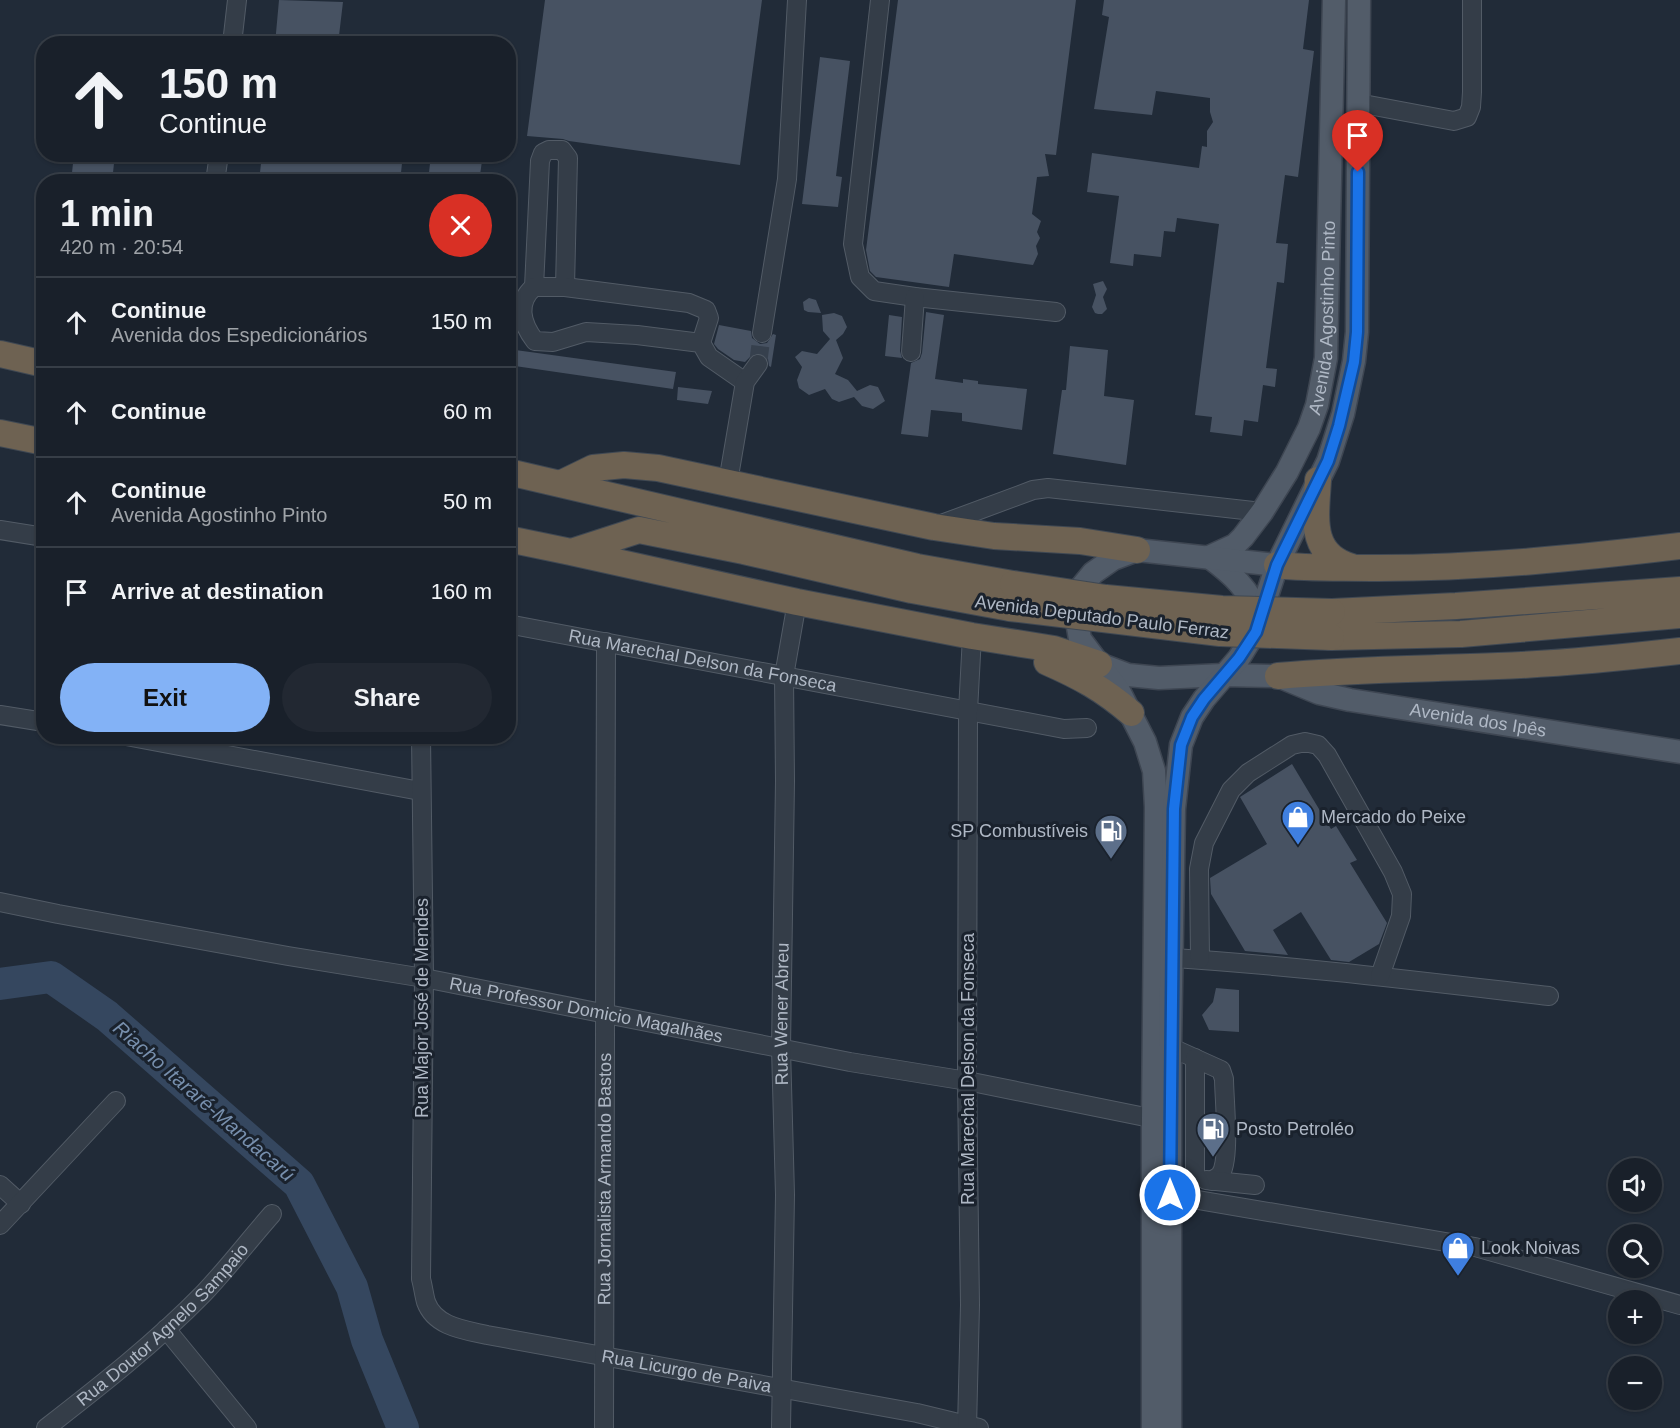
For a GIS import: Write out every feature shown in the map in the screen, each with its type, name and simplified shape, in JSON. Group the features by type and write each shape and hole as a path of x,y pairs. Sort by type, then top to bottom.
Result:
{"highway":[{"path":"0,354 36,362"},
{"path":"0,433 36,440"},
{"path":"560,484 593,468 624,465 658,468 934,527 994,536 1080,541 1137,550"},
{"path":"516,474 560,484 747,540"},
{"path":"1318,480 1316,516 1321,544 1329,556 1341,564 1355,567"},
{"path":"571,552 639,530 747,540"},
{"name":"Avenida Deputado Paulo Ferraz","path":"747,540 912,590 1012,596 1106,598 1222,609 1332,612 1456,606 1680,590"},
{"path":"516,541 797,602 1054,649 1099,664"},
{"path":"1277,565 1424,568 1615,554 1680,546"},
{"name":"Avenida Deputado Paulo Ferraz","path":"1012,596 1220,633 1331,637 1461,634 1680,615"},
{"path":"976,636 1082,677 1108,693 1131,713"},
{"path":"1278,676 1326,671 1501,666 1604,660 1680,651"}],"main road":[{"name":"Avenida Agostinho Pinto","path":"1209,557 1235,545 1262,512 1301,445 1317,405 1323,380 1334,0"},
{"name":"Avenida Agostinho Pinto","path":"1259,616 1277,565 1328,461 1343,414 1354,362 1357,332 1359,0"},
{"path":"1165,808 1145,742 1131,713 1119,690 1080,639 1075,610 1079,590 1093,573 1113,559 1137,550 1277,565"},
{"path":"1170,1428 1161,1120 1165,808 1181,745 1192,717 1223,675 1239,658 1256,632 1259,616 1254,601 1243,585 1209,557"},
{"path":"1099,664 1128,675 1159,678 1223,675 1278,676"},
{"name":"Avenida dos Ipês","path":"1278,676 1320,693 1350,700 1680,752"},
{"path":"1161,1120 1170,1047 1162,957"},
{"path":"1153,1428 1164,1188"}],"street":[{"path":"233,36 237,0"},
{"path":"762,333 788,179 797,0"},
{"path":"880,0 853,244 860,277 874,291 1056,312"},
{"path":"1358,103 1454,121 1467,117 1471,107 1472,92 1472,0"},
{"path":"534,287 540,161 543,153 549,150 562,150 568,158 565,287"},
{"path":"701,343 637,335 586,332 553,342 535,341 524,326 522,306 528,292 534,287 565,287 689,303 706,310 709,318 701,343 709,357 745,382"},
{"path":"911,352 915,297"},
{"path":"728,482 745,382 758,364"},
{"path":"934,527 1033,490 1048,488 1262,512"},
{"path":"0,530 36,536"},
{"name":"Rua Wener Abreu","path":"781,1428 785,1195 781,1048 786,781 784,676 797,602"},
{"name":"Rua Marechal Delson da Fonseca","path":"516,625 1064,729 1087,728"},
{"name":"Rua Marechal Delson da Fonseca","path":"971,1427 967,1081 968,711 976,636"},
{"name":"Rua Jornalista Armando Bastos","path":"604,1428 606,642"},
{"path":"0,715 36,721"},
{"path":"1200,959 1199,869 1204,843 1221,807 1231,790 1248,773 1292,745 1305,742 1318,746 1327,755 1393,872 1402,894 1401,916 1380,976"},
{"path":"169,744 420,791"},
{"name":"Rua Major José de Mendes","path":"421,744 424,978 422,1279"},
{"name":"Rua Professor Domicio Magalhães","path":"0,902 230,946 424,978 850,1062 967,1081 1161,1120"},
{"path":"1162,957 1380,976 1549,996"},
{"path":"1164,1188 1220,1176 1226,1150 1224,1079 1221,1070 1170,1047"},
{"path":"1195,1058 1204,1180"},
{"path":"0,1225 116,1101"},
{"path":"1204,1180 1255,1185"},
{"path":"0,1185 21,1204"},
{"path":"1164,1188 1475,1247 1680,1305"},
{"name":"Rua Doutor Agnelo Sampaio","path":"46,1428 126,1365 166,1329 204,1293 272,1214"},
{"name":"Rua Licurgo de Paiva","path":"422,1279 426,1304 446,1324 487,1335 917,1413 971,1427"},
{"path":"166,1329 247,1428"}],"building":[{"path":"279,0 343,2 339,36 276,36"},
{"path":"545,0 762,0 740,165 563,139 527,136"},
{"path":"898,0 1076,0 1056,155 1045,154 1049,176 1037,177 1032,214 1041,221 1037,232 1040,238 1036,246 1038,254 1033,265 954,254 949,287 876,277 870,271 866,250"},
{"path":"1104,0 1309,0 1303,49 1314,51 1298,177 1285,175 1276,243 1288,244 1284,283 1277,282 1266,368 1277,369 1275,387 1263,385 1258,422 1244,420 1242,436 1210,432 1212,417 1195,415 1219,224 1177,218 1175,232 1164,231 1161,257 1134,254 1133,266 1110,263 1119,196 1087,192 1092,153 1199,168 1202,146 1207,147 1207,131 1213,122 1210,98 1156,91 1152,115 1094,109 1109,17 1102,15"},
{"path":"820,57 850,61 836,176 842,177 838,207 802,204"},
{"path":"73,162 114,162 113,174 72,174"},
{"path":"261,162 402,162 401,174 260,174"},
{"path":"430,162 482,162 480,174 429,174"},
{"path":"1103,281 1107,289 1103,297 1107,309 1102,314 1098,314 1092,307 1096,295 1093,284"},
{"path":"809,298 816,300 821,313 804,310 803,302"},
{"path":"926,312 944,315 935,379 963,383 963,379 978,381 978,384 1027,389 1022,430 962,421 962,413 931,410 928,437 901,434 911,363 920,359 922,353"},
{"path":"834,313 842,316 847,327 836,340 843,358 835,374 848,380 857,391 870,385 878,387 885,401 873,409 862,406 854,397 839,402 832,399 825,389 809,395 799,388 797,380 802,367 795,357 802,351 817,354 830,339 823,331 822,315"},
{"path":"889,315 902,317 900,351 902,358 885,356"},
{"path":"719,325 751,331 752,338 760,344 767,343 773,334 776,335 771,367 768,359 760,353 753,354 745,362 734,360 718,349 714,344"},
{"path":"1070,346 1108,350 1104,396 1134,400 1126,465 1053,454 1062,390 1066,390"},
{"path":"516,350 676,372 673,389 516,366"},
{"path":"678,387 712,391 708,404 677,400"},
{"path":"1292,764 1331,829 1336,826 1357,860 1350,863 1387,923 1379,944 1349,962 1331,960 1301,912 1273,930 1288,955 1245,951 1211,894 1210,878 1267,844 1240,797"},
{"path":"1216,988 1239,990 1239,1032 1209,1030 1202,1015 1213,1002"}],"waterway":[{"name":"Riacho Itararé-Mandacarú","path":"0,984 51,977 107,1016 299,1184 352,1287 367,1340 403,1428"}],"tunnel":[{"path":"758,364 762,333"}],"place":[{"name":"Mercado do Peixe","path":"1298,846"},
{"name":"SP Combustíveis","path":"1111,860"},
{"name":"Posto Petroléo","path":"1213,1158"},
{"name":"Look Noivas","path":"1458,1277"}],"route":[{"path":"1170,1195 1174,809 1181,745 1192,717 1223,675 1239,658 1256,632 1259,616 1277,565 1328,461 1343,414 1354,362 1357,332 1358,172"}]}
